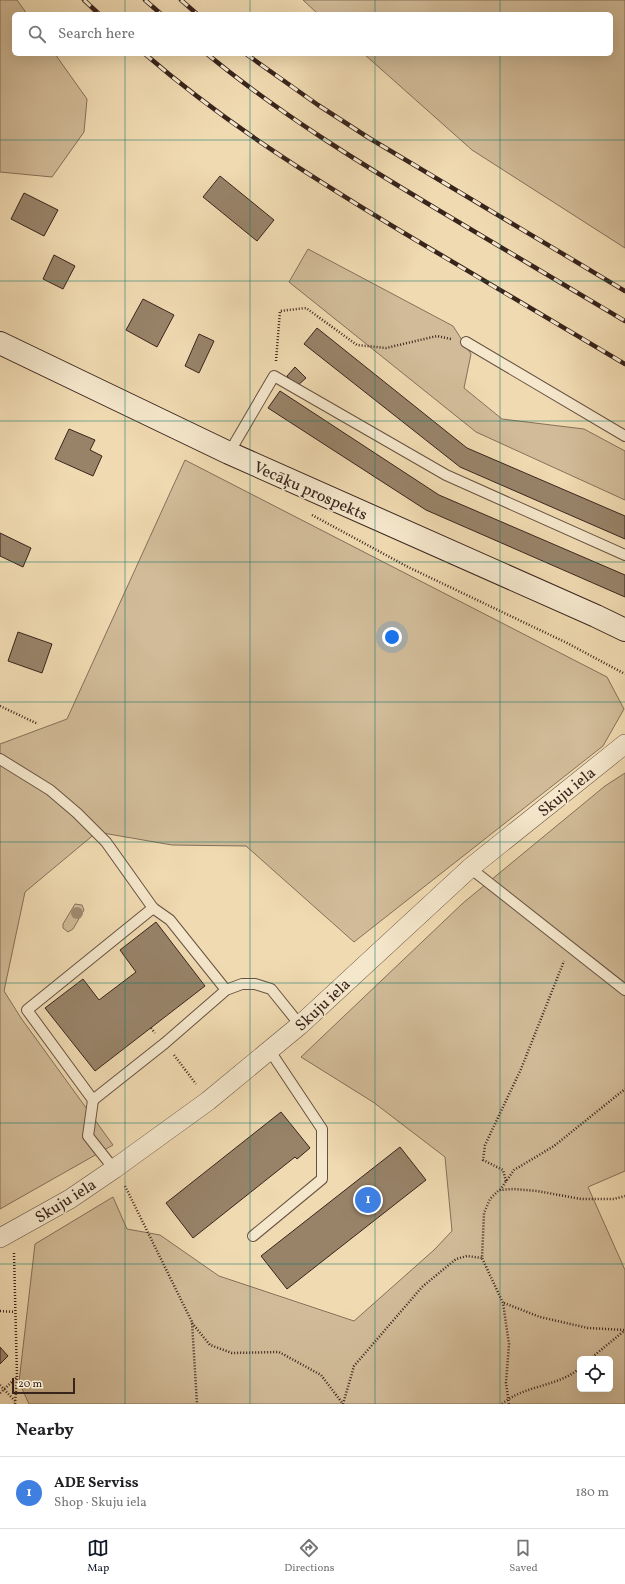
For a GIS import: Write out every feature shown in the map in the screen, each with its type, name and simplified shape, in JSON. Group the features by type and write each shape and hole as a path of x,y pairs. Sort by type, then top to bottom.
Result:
{"main road":[{"name":"Vecāķu prospekts","path":"0,343 229,453 625,630"}],"street":[{"name":"Skuju iela","path":"0,1238 70,1199 208,1101 300,1025 470,868 625,744"}],"lane":[{"path":"466,342 625,436"},
{"path":"229,453 274,376 446,475 625,555"},
{"path":"0,759 50,790 77,813 106,842 153,908 170,920 226,990"},
{"path":"470,868 625,990"},
{"path":"93,1100 27,1010 153,908"},
{"path":"114,1169 88,1136 93,1100 165,1043 226,990 242,984 255,984 270,989 300,1025"},
{"path":"253,1236 322,1178 322,1129 270,1051"}],"path":[{"path":"274,376 280,311 306,308 357,346 386,348 437,336 466,342"},
{"path":"311,515 408,567 567,643 625,674"},
{"path":"0,706 38,724"},
{"path":"506,1181 503,1170 483,1160 485,1145 521,1069 570,946"},
{"path":"165,1043 208,1101"},
{"path":"509,1404 506,1383 509,1344 503,1303 482,1258 484,1213 490,1200 514,1170 554,1146 625,1089"},
{"path":"114,1169 122,1180 192,1322 210,1345 232,1353 279,1352 321,1375 343,1404"},
{"path":"499,1190 514,1189 537,1191 581,1199 614,1199 625,1196"},
{"path":"15,1403 17,1377 13,1248 19,1228"},
{"path":"343,1404 354,1366 422,1287 456,1259 467,1256 482,1258"},
{"path":"503,1303 540,1317 588,1328 624,1330"},
{"path":"0,1311 15,1312"},
{"path":"192,1322 196,1404"},
{"path":"594,1356 624,1330"},
{"path":"502,1404 508,1399 572,1375 577,1371"},
{"path":"0,1392 17,1377"},
{"path":"0,1385 15,1403"}],"shaded area":[{"path":"0,0 17,0 26,12 12,12 12,56 56,56 87,99 84,132 52,177 0,172"},
{"path":"303,0 625,0 625,248 472,150 366,56 613,56 613,12 316,12"},
{"path":"308,249 453,326 471,354 464,388 502,419 584,429 625,451 625,500 476,432 289,282"},
{"path":"185,460 607,677 624,709 603,746 354,942 246,846 172,845 97,832 25,892 4,991 21,1018 113,1145 0,1209 0,744 67,719"},
{"path":"625,773 625,1171 588,1187 625,1270 625,1404 29,1404 19,1382 35,1244 113,1197 127,1229 160,1235 219,1276 354,1321 434,1250 452,1231 445,1157 373,1102 301,1057 463,903 605,786"},
{"path":"75,904 82,905 84,910 73,929 68,932 63,928 63,924"}],"building":[{"path":"220,176 274,220 257,241 203,197"},
{"path":"24,193 58,210 44,236 11,219"},
{"path":"54,255 75,266 63,289 43,279"},
{"path":"143,299 174,315 157,347 126,330"},
{"path":"317,328 467,448 625,516 625,539 460,467 304,344"},
{"path":"199,334 214,341 199,373 185,366"},
{"path":"295,367 306,378 297,386 287,376"},
{"path":"280,391 439,495 625,575 625,597 426,510 268,408"},
{"path":"69,429 95,440 90,450 102,456 93,476 55,459"},
{"path":"0,533 31,548 23,567 0,556"},
{"path":"18,632 52,644 42,673 8,661"},
{"path":"156,922 205,986 95,1071 45,1008 83,979 99,1000 136,972 120,950"},
{"path":"281,1112 310,1148 297,1159 295,1157 193,1238 166,1203"},
{"path":"400,1147 426,1180 287,1289 261,1256"},
{"path":"0,1347 8,1356 0,1364"}],"railway":[{"path":"84,0 97,12"},
{"path":"145,0 159,12"},
{"path":"181,0 195,12"},
{"path":"147,56 207,104 303,171 404,233 625,364"},
{"path":"210,56 263,97 350,156 625,321"},
{"path":"249,56 318,105 369,138 625,291"}],"place":[{"name":"ADE Serviss","path":"368,1200"}]}
